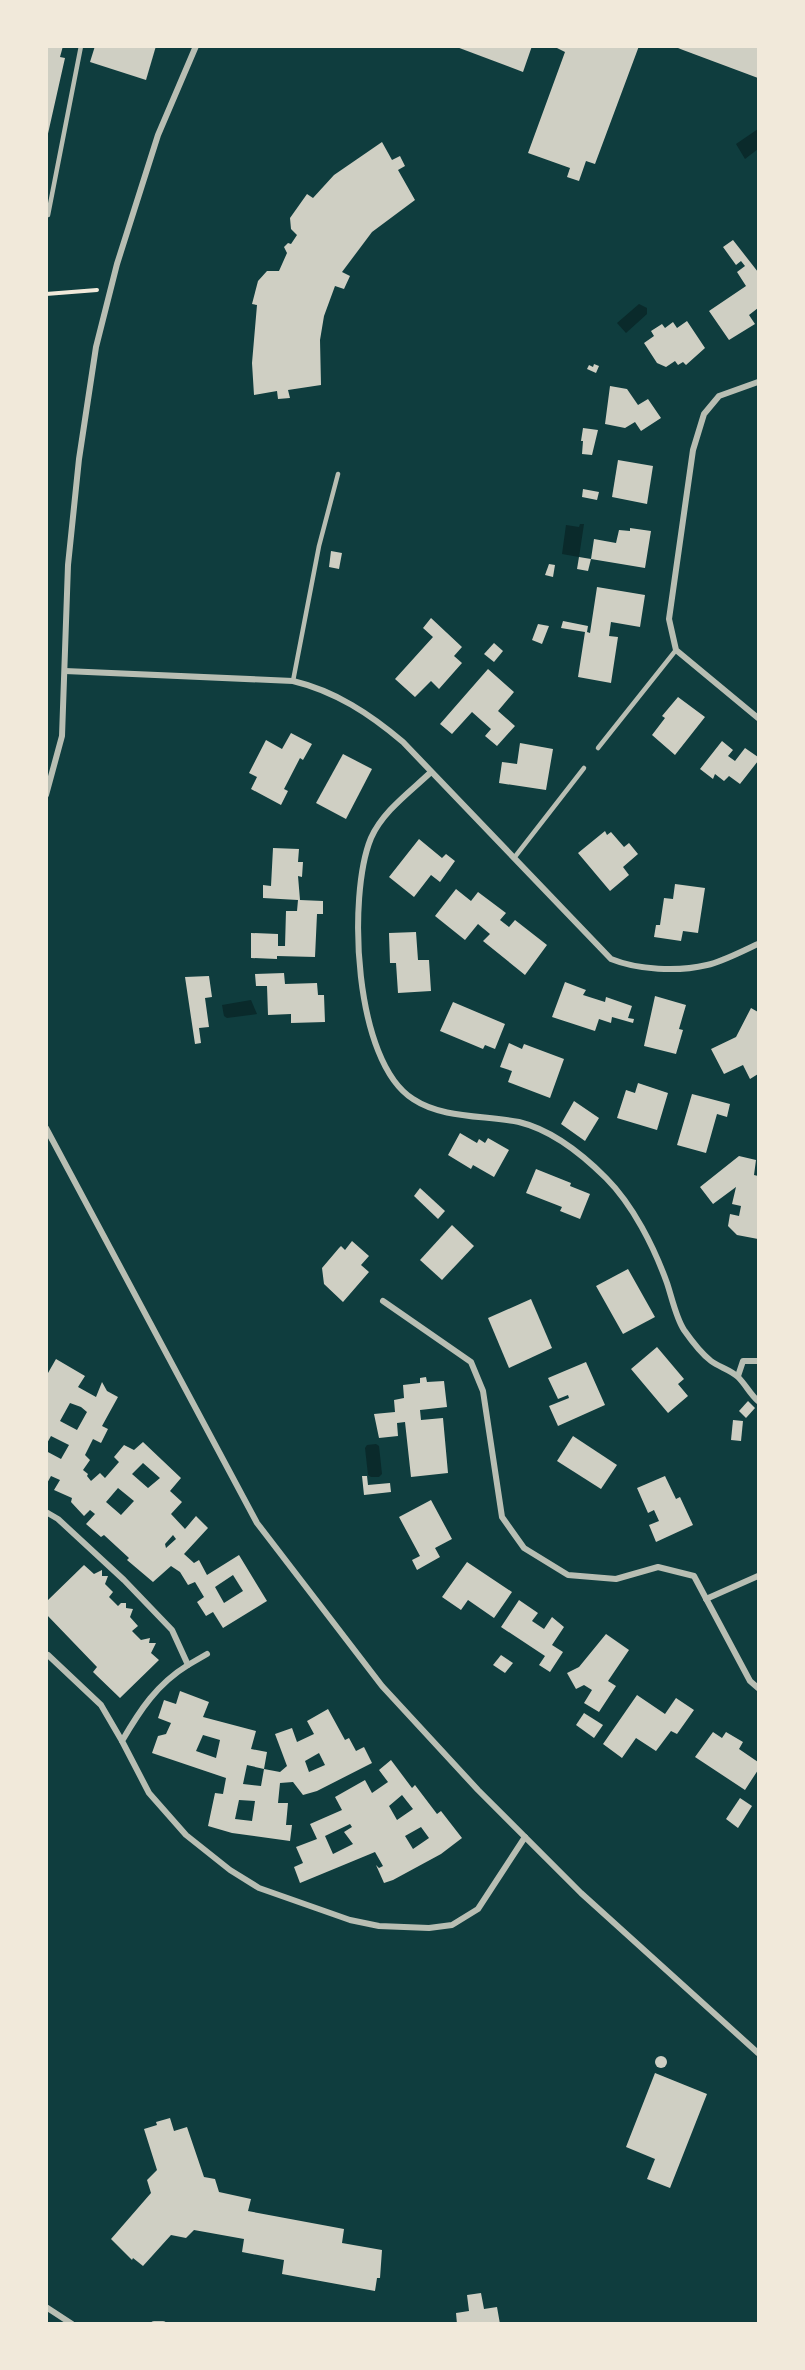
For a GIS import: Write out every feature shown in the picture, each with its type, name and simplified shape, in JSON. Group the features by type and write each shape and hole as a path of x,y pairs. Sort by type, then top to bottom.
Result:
{"street":[{"path":"46,795 62,736 68,565 79,459 96,347 110,289 158,135 196,46"},
{"path":"759,382 719,396 704,414 693,450 669,619 676,650 759,718"},
{"path":"65,671 293,681 319,687 373,717 403,742 611,959 626,965 666,969 707,965 759,944"},
{"path":"432,771 381,819 364,857 359,882 357,912 366,1018 378,1051 397,1084 413,1100 439,1110 520,1123 555,1137 607,1179 629,1209 661,1267 683,1329 710,1360 738,1376 748,1392 759,1401"},
{"path":"46,1128 257,1523 382,1686 478,1790 581,1893 759,2053"},
{"path":"384,1301 471,1362 483,1391 502,1517 524,1548 568,1575 616,1579 658,1567 694,1576 750,1681 759,1688"},
{"path":"738,1376 743,1361 759,1361"},
{"path":"46,1512 58,1519 124,1580 172,1630 188,1665"},
{"path":"706,1599 759,1576"},
{"path":"122,1741 153,1693 188,1665 207,1654"},
{"path":"48,1655 101,1705 149,1792 186,1835 259,1888 350,1920 379,1926 429,1928 452,1925 478,1909 525,1837"},
{"path":"46,2307 72,2324"},
{"path":"154,2324 163,2324"}],"lane":[{"path":"48,215 81,46"},
{"path":"293,681 315,567 338,474"},
{"path":"598,748 676,650"},
{"path":"514,858 584,768"}],"path":[{"path":"46,294 110,289"}],"water":[{"path":"758,129 758,149 745,159 736,144"},
{"path":"639,304 647,308 647,314 626,333 617,323"},
{"path":"580,524 584,524 579,557 562,554 566,525 579,527"},
{"path":"251,1000 257,1014 227,1018 224,1016 222,1005"},
{"path":"367,1445 379,1446 382,1474 379,1477 371,1477 368,1475 365,1448"}],"building":[{"path":"46,46 63,46 60,57 65,58 47,138"},
{"path":"95,46 156,46 146,80 90,62"},
{"path":"454,46 532,46 523,72"},
{"path":"553,46 639,46 595,164 586,161 579,181 567,177 570,168 528,153 565,52"},
{"path":"673,46 758,46 758,78 683,50"},
{"path":"382,142 392,160 400,156 405,166 398,170 415,200 372,232 342,272 350,276 344,289 335,286 324,316 320,340 321,385 288,390 290,398 278,399 277,391 254,395 252,363 257,305 252,304 258,281 267,271 279,271 287,253 284,247 288,243 291,244 297,235 291,229 290,218 307,194 313,198 334,175"},
{"path":"733,240 758,272 758,308 749,315 755,324 729,340 709,311 746,286 737,272 745,266 741,261 736,265 723,247"},
{"path":"687,321 705,348 686,365 683,362 678,365 675,361 666,367 657,363 644,343 654,336 651,331 662,324 665,328 673,322 677,328"},
{"path":"594,364 599,366 596,373 587,369 589,365 593,367"},
{"path":"610,386 627,389 638,405 648,399 661,418 641,431 635,422 625,428 605,424"},
{"path":"583,428 598,430 592,455 582,454"},
{"path":"618,460 653,466 647,504 612,497"},
{"path":"583,489 599,492 597,500 582,497"},
{"path":"630,528 651,531 645,568 591,559 594,539 616,543 619,530 630,531"},
{"path":"331,551 342,553 339,569 329,567"},
{"path":"579,557 591,559 588,571 577,569"},
{"path":"549,564 555,565 553,577 545,575"},
{"path":"597,587 645,595 640,627 611,622 609,636 618,637 611,683 578,677 585,632 561,628 563,621 588,626 587,632 590,633"},
{"path":"431,618 462,647 454,656 462,663 439,689 431,681 415,697 395,679 433,637 423,628"},
{"path":"538,624 549,626 542,644 532,640"},
{"path":"494,643 503,651 494,662 484,654"},
{"path":"488,669 514,692 498,711 515,726 497,746 485,736 491,729 472,712 452,734 440,724"},
{"path":"678,697 705,717 675,755 652,735 665,718 662,716"},
{"path":"291,733 312,744 303,760 300,758 284,789 288,791 281,805 251,789 257,777 249,773 266,740 282,749"},
{"path":"722,741 733,750 728,756 735,761 745,748 758,757 758,761 740,784 729,776 724,781 715,774 713,779 700,769"},
{"path":"520,743 553,749 546,790 499,783 502,762 517,764"},
{"path":"343,754 372,769 346,819 316,803"},
{"path":"605,831 607,835 611,832 624,847 629,843 638,854 623,867 629,875 610,891 578,853"},
{"path":"419,839 442,858 446,854 455,861 440,882 431,875 414,897 389,877"},
{"path":"273,848 299,849 298,862 303,862 302,877 298,876 300,900 323,901 323,914 317,914 315,957 251,958 251,933 278,934 278,946 285,946 286,911 297,911 298,900 263,898 263,885 271,886"},
{"path":"675,884 705,888 698,933 683,931 681,941 654,937 656,925 660,925 664,898 673,899"},
{"path":"456,889 471,901 478,892 506,913 500,920 509,927 515,920 547,945 525,975 483,941 490,934 478,924 465,940 435,916"},
{"path":"416,932 418,960 429,960 431,991 398,993 396,963 390,963 389,933"},
{"path":"284,973 285,984 317,983 318,995 324,995 325,1022 291,1023 291,1014 268,1015 267,986 256,986 255,974"},
{"path":"209,976 212,997 205,998 209,1027 199,1028 201,1043 195,1044 185,977"},
{"path":"565,982 586,990 583,995 605,1002 606,997 632,1006 628,1018 634,1019 633,1023 612,1017 611,1023 599,1019 595,1031 552,1017"},
{"path":"655,996 686,1005 679,1029 683,1030 676,1054 644,1046"},
{"path":"453,1002 505,1024 495,1049 485,1045 483,1049 440,1031"},
{"path":"751,1008 758,1012 758,1074 750,1079 743,1065 724,1074 711,1049 736,1037"},
{"path":"509,1043 522,1049 524,1044 564,1059 550,1098 508,1082 512,1071 500,1067"},
{"path":"638,1083 668,1093 657,1130 617,1118 626,1090 635,1093"},
{"path":"692,1094 730,1104 727,1117 717,1114 706,1153 677,1145"},
{"path":"574,1101 599,1118 585,1141 561,1124"},
{"path":"460,1133 477,1143 479,1139 485,1143 488,1138 509,1150 494,1177 473,1165 471,1169 448,1155"},
{"path":"739,1156 756,1160 754,1175 758,1176 758,1239 737,1235 728,1226 730,1214 739,1216 741,1206 732,1204 736,1187 713,1204 700,1187"},
{"path":"536,1169 571,1183 570,1186 590,1194 580,1219 560,1211 562,1207 526,1193"},
{"path":"420,1188 445,1211 438,1219 414,1196"},
{"path":"452,1225 474,1246 442,1280 420,1260"},
{"path":"352,1241 369,1256 361,1265 369,1272 343,1302 324,1284 322,1268 341,1246 345,1250"},
{"path":"628,1269 655,1317 623,1334 596,1286"},
{"path":"531,1299 552,1348 509,1368 488,1318"},
{"path":"657,1347 684,1379 678,1384 688,1396 668,1413 631,1369"},
{"path":"56,1359 85,1376 78,1387 96,1397 102,1382 107,1391 118,1397 102,1426 108,1429 101,1443 93,1439 85,1455 90,1460 83,1470 91,1481 100,1473 105,1478 119,1462 114,1457 124,1445 134,1450 143,1442 181,1478 170,1491 182,1502 171,1514 185,1529 196,1516 208,1528 184,1554 194,1563 199,1560 207,1575 239,1555 267,1601 223,1628 213,1612 206,1616 197,1602 204,1597 195,1582 188,1585 180,1572 171,1566 153,1582 127,1560 129,1558 104,1535 101,1537 86,1524 95,1514 90,1510 84,1516 71,1502 72,1498 54,1490 60,1480 51,1476 46,1485 46,1451 61,1459 69,1445 51,1436 46,1445 46,1372 48,1373","holes":["70,1403 87,1412 77,1430 60,1421","143,1463 160,1478 148,1488 132,1474","118,1488 134,1501 121,1515 106,1502","173,1535 176,1539 166,1548 165,1544","233,1575 243,1591 224,1603 215,1587"]},
{"path":"586,1362 605,1405 558,1426 549,1406 569,1398 568,1395 558,1399 548,1378"},
{"path":"426,1377 427,1382 444,1381 447,1407 420,1410 421,1420 443,1418 448,1473 411,1477 405,1422 397,1423 398,1436 379,1438 374,1414 395,1412 394,1400 404,1398 403,1385 420,1383 420,1378"},
{"path":"748,1401 755,1408 746,1418 739,1411"},
{"path":"733,1420 743,1421 741,1441 731,1440"},
{"path":"573,1436 617,1465 601,1489 557,1461"},
{"path":"362,1476 367,1476 368,1485 390,1483 391,1492 364,1495"},
{"path":"665,1476 676,1499 680,1497 693,1525 656,1542 649,1525 659,1521 654,1510 648,1513 637,1488"},
{"path":"431,1500 452,1539 435,1548 440,1557 417,1570 412,1560 420,1556 399,1517"},
{"path":"467,1562 512,1592 494,1618 468,1600 461,1610 442,1597"},
{"path":"84,1565 94,1574 102,1570 102,1576 108,1576 105,1584 113,1592 109,1597 118,1606 126,1603 126,1608 133,1609 130,1617 138,1626 132,1631 141,1640 150,1638 149,1643 156,1643 151,1653 159,1660 120,1698 93,1672 97,1667 46,1614 46,1602"},
{"path":"519,1600 538,1613 532,1621 544,1629 552,1617 564,1627 552,1645 563,1652 550,1672 539,1665 545,1656 501,1627"},
{"path":"606,1634 629,1650 608,1681 616,1686 599,1712 584,1703 592,1690 584,1685 576,1689 567,1673 579,1667"},
{"path":"501,1655 513,1663 505,1673 493,1665"},
{"path":"180,1691 209,1702 203,1717 256,1731 251,1749 267,1752 264,1769 280,1772 287,1766 275,1734 292,1728 297,1742 314,1734 307,1721 328,1709 345,1740 349,1738 356,1751 364,1747 372,1763 317,1791 303,1795 293,1782 280,1783 278,1803 288,1803 286,1825 292,1825 290,1841 232,1833 208,1826 215,1793 223,1794 226,1778 152,1753 158,1736 166,1734 171,1723 158,1718 164,1700 176,1704","holes":["203,1735 220,1740 216,1758 196,1751","319,1753 325,1765 309,1772 305,1761","247,1765 264,1769 261,1786 243,1784","239,1800 255,1801 252,1821 235,1819"]},
{"path":"637,1695 665,1714 676,1698 694,1710 677,1734 671,1731 656,1751 636,1738 622,1758 603,1744"},
{"path":"584,1713 603,1725 594,1738 576,1725"},
{"path":"713,1732 722,1738 726,1732 743,1742 739,1749 758,1762 758,1770 745,1790 695,1757"},
{"path":"391,1760 412,1788 415,1785 437,1814 441,1811 462,1838 441,1854 384,1883 376,1865 379,1868 383,1866 375,1852 300,1883 294,1867 303,1863 296,1847 317,1839 310,1824 342,1810 335,1797 365,1780 372,1793 388,1782 379,1770","holes":["402,1795 413,1809 397,1820 389,1806","350,1824 352,1827 344,1832 353,1844 333,1854 325,1836","421,1827 429,1838 413,1849 405,1836"]},
{"path":"740,1798 752,1806 738,1828 726,1819"},
{"path":"663,2056 667,2062 663,2068 659,2068 655,2060"},
{"path":"655,2073 707,2094 670,2188 647,2179 655,2159 626,2147"},
{"path":"170,2118 174,2131 187,2127 204,2177 215,2179 219,2192 251,2199 248,2211 344,2229 342,2243 382,2250 380,2278 377,2278 375,2291 282,2274 284,2260 242,2252 244,2239 194,2230 186,2238 171,2235 143,2266 133,2258 132,2260 111,2239 151,2193 147,2180 157,2170 144,2129"},
{"path":"481,2293 484,2309 497,2307 500,2324 457,2324 456,2313 469,2311 467,2295"}]}
